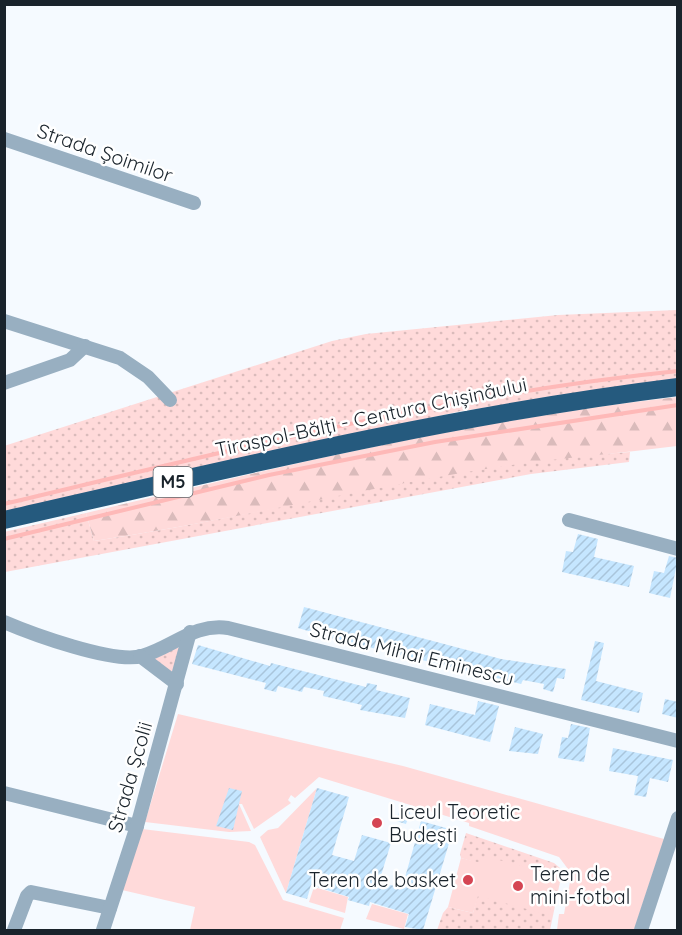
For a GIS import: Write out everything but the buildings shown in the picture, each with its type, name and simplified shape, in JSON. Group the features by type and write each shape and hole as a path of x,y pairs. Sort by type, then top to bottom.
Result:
{"highway":[{"name":"Tiraspol-Bălţi - Centura Chișinăului","path":"4,520 341,443 453,421 678,387"}],"street":[{"name":"Strada Șoimilor","path":"4,139 194,203"},
{"path":"4,321 120,358 148,377 170,400"},
{"path":"4,382 70,360 85,346"},
{"path":"569,520 678,549"},
{"path":"4,622 69,646 140,656 177,684"},
{"name":"Strada Mihai Eminescu","path":"140,656 202,628 228,628 678,741"},
{"name":"Strada Școlii","path":"103,930 137,826 190,632"},
{"path":"4,793 137,826"},
{"path":"641,930 671,862 678,818"},
{"path":"14,930 27,896 31,892 110,908"}],"green space":[{"path":"677,310 677,381 461,411 5,513 4,446 332,341 366,334 558,315"},
{"path":"677,397 677,446 492,468 94,541 86,513 306,461 454,431 602,406"},
{"path":"630,452 629,462 531,474 5,572 4,532 86,513 94,541 428,478 562,458"},
{"path":"178,647 180,650 172,672 152,660"},
{"path":"178,714 403,766 664,839 634,930 557,930 559,914 564,914 572,871 559,857 469,826 469,823 319,777 295,798 291,795 288,800 291,803 254,829 242,804 239,804 251,831 229,832 145,822"},
{"path":"317,788 286,893 260,837 268,830 278,828"},
{"path":"142,829 249,842 255,845 283,900 344,918 340,930 190,930 195,907 122,890"},
{"path":"466,833 554,863 560,868 561,877 550,930 437,930 443,913 448,907 473,913 485,865 461,858"},
{"name":"Teren de mini-fotbal","path":"488,857 559,876 549,915 478,896 473,913 448,907 461,858 485,864"},
{"path":"314,887 348,897 345,913 309,902"},
{"path":"372,904 408,914 404,929 366,919"}],"waterway":[{"path":"4,504 255,445 423,409 593,381 678,371"},
{"path":"4,539 269,475 435,442 678,405"}],"place":[{"name":"Liceul Teoretic Budești","path":"377,823"},
{"name":"Teren de basket","path":"468,880"},
{"name":"Teren de mini-fotbal","path":"518,886"}]}
